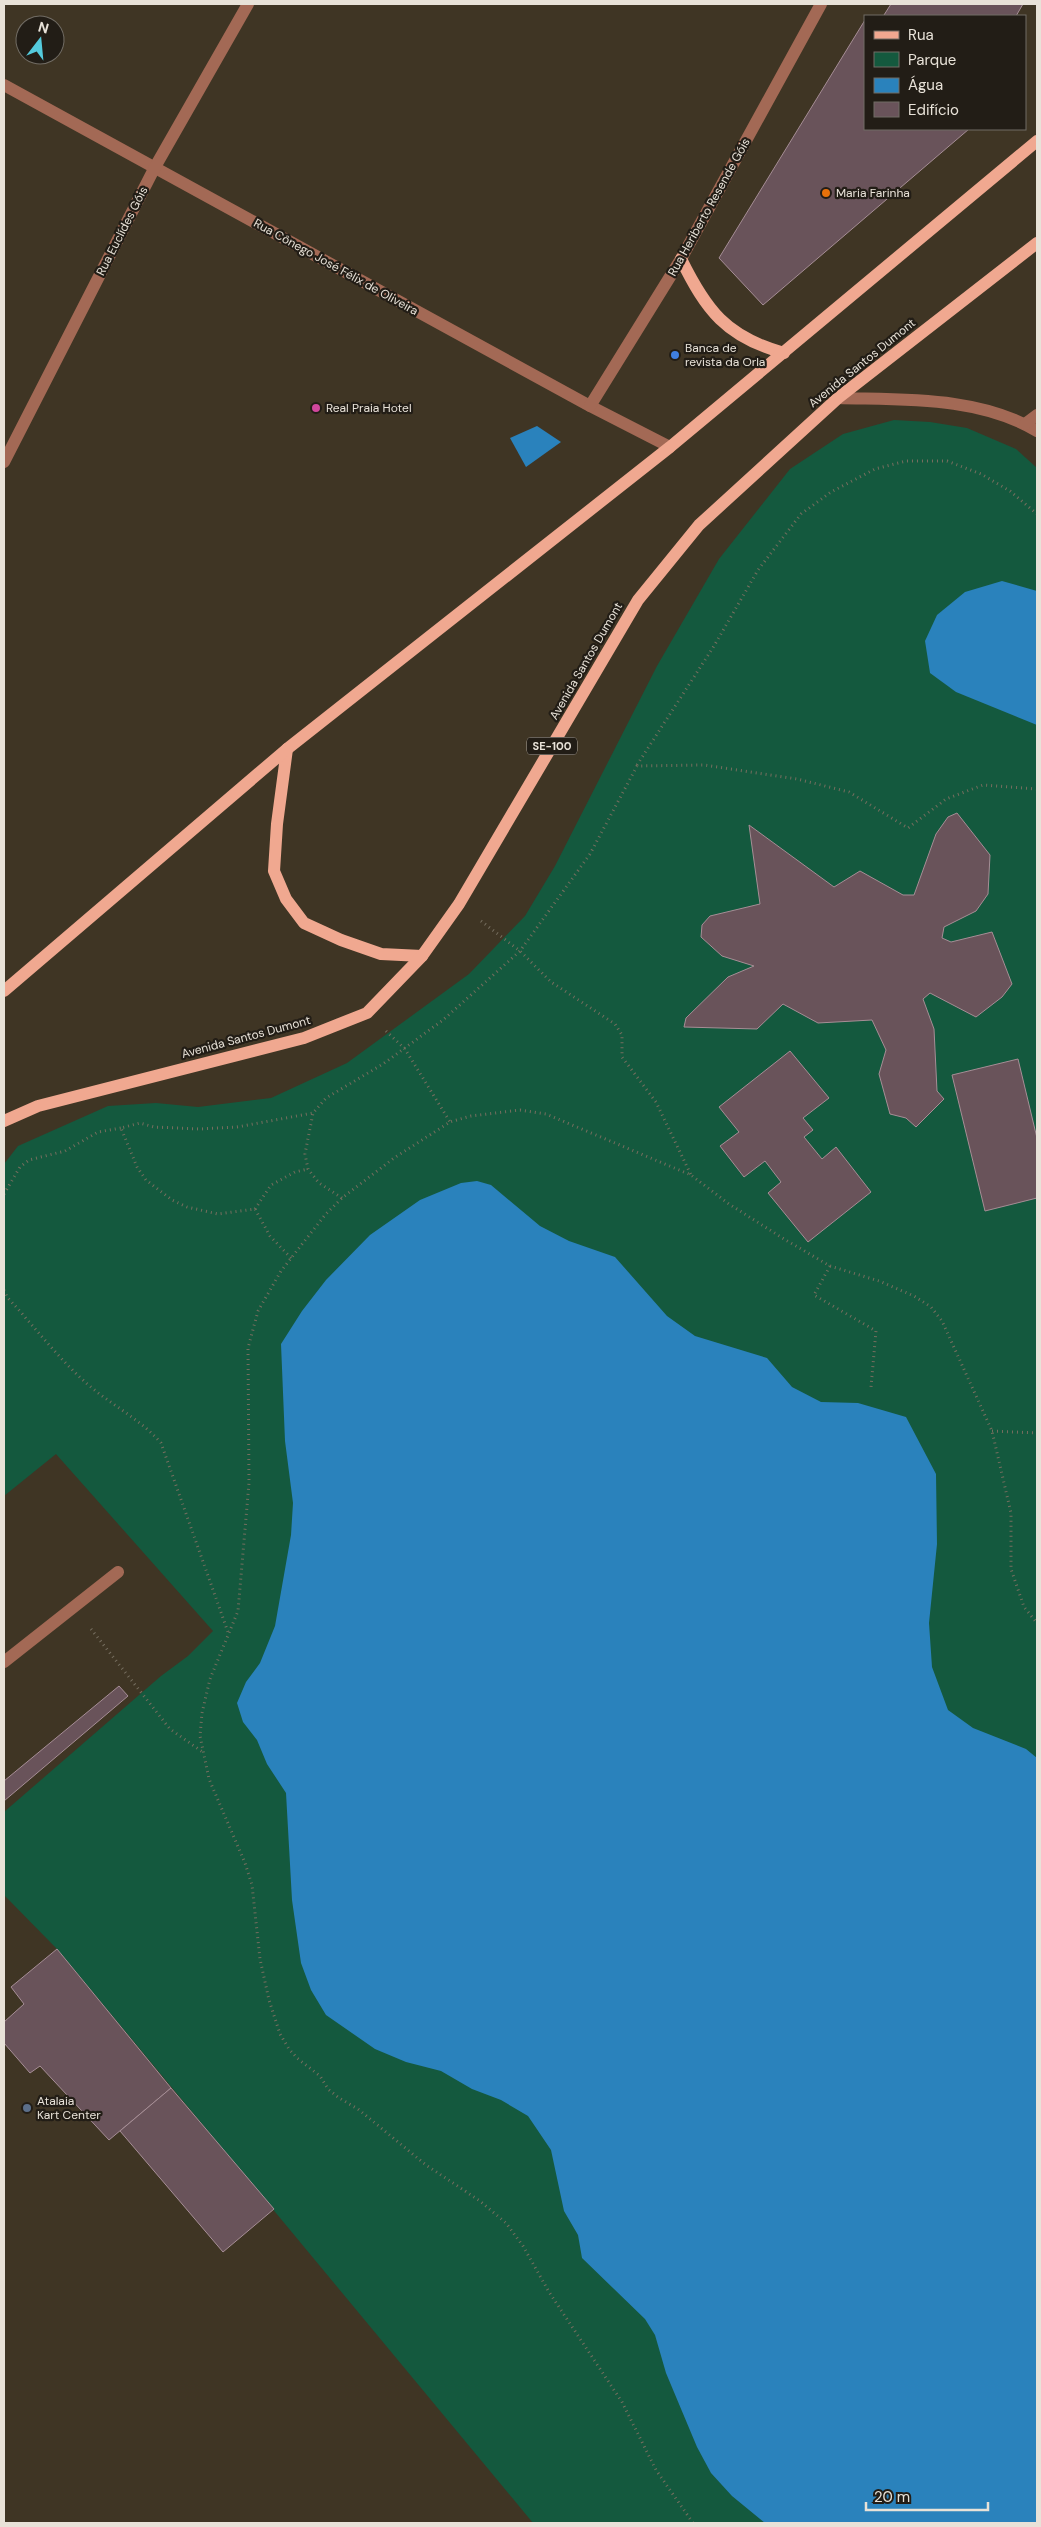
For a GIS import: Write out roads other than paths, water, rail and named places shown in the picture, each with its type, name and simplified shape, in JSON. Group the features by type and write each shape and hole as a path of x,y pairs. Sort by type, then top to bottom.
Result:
{"main road":[{"path":"4,991 287,749 670,447 1037,141"},
{"name":"Avenida Santos Dumont","path":"4,1121 38,1106 304,1038 367,1013 422,956 459,904 638,600 699,526 838,398 1037,243"},
{"path":"681,259 698,293 716,317 738,334 764,348 784,353"},
{"path":"287,749 277,824 274,871 286,899 304,924 341,940 382,954 422,956"}],"street":[{"name":"Rua Euclídes Góis","path":"4,462 154,167 248,4"},
{"name":"Rua Heriberto Resende Góis","path":"590,406 681,259 821,4"},
{"name":"Rua Cônego José Félix de Oliveira","path":"4,85 590,406 670,447"},
{"path":"838,398 916,400 982,408 1025,424 1037,431"},
{"path":"1025,424 1037,415"},
{"path":"4,1662 118,1572"}],"water":[{"path":"537,426 561,442 526,467 510,438"},
{"path":"1002,581 1037,591 1037,725 956,692 930,673 925,641 937,615 965,592"},
{"path":"477,1181 491,1185 540,1226 569,1241 615,1257 667,1316 695,1336 767,1358 792,1387 821,1402 858,1403 906,1417 936,1474 937,1544 929,1623 932,1667 948,1710 973,1728 1026,1749 1037,1758 1037,2523 765,2523 732,2496 711,2473 697,2447 666,2373 655,2335 645,2319 582,2258 578,2235 564,2211 551,2150 528,2116 501,2100 472,2089 441,2071 406,2062 375,2049 326,2015 311,1990 301,1963 292,1900 286,1793 267,1764 257,1740 243,1722 237,1703 246,1682 260,1663 275,1626 291,1535 293,1503 285,1441 281,1344 302,1311 326,1280 370,1235 420,1200 461,1183"}],"place":[{"name":"Maria Farinha","path":"826,193"},
{"name":"Banca de revista da Orla","path":"675,355"},
{"name":"Real Praia Hotel","path":"316,408"},
{"name":"Atalaia Kart Center","path":"27,2108"}]}
